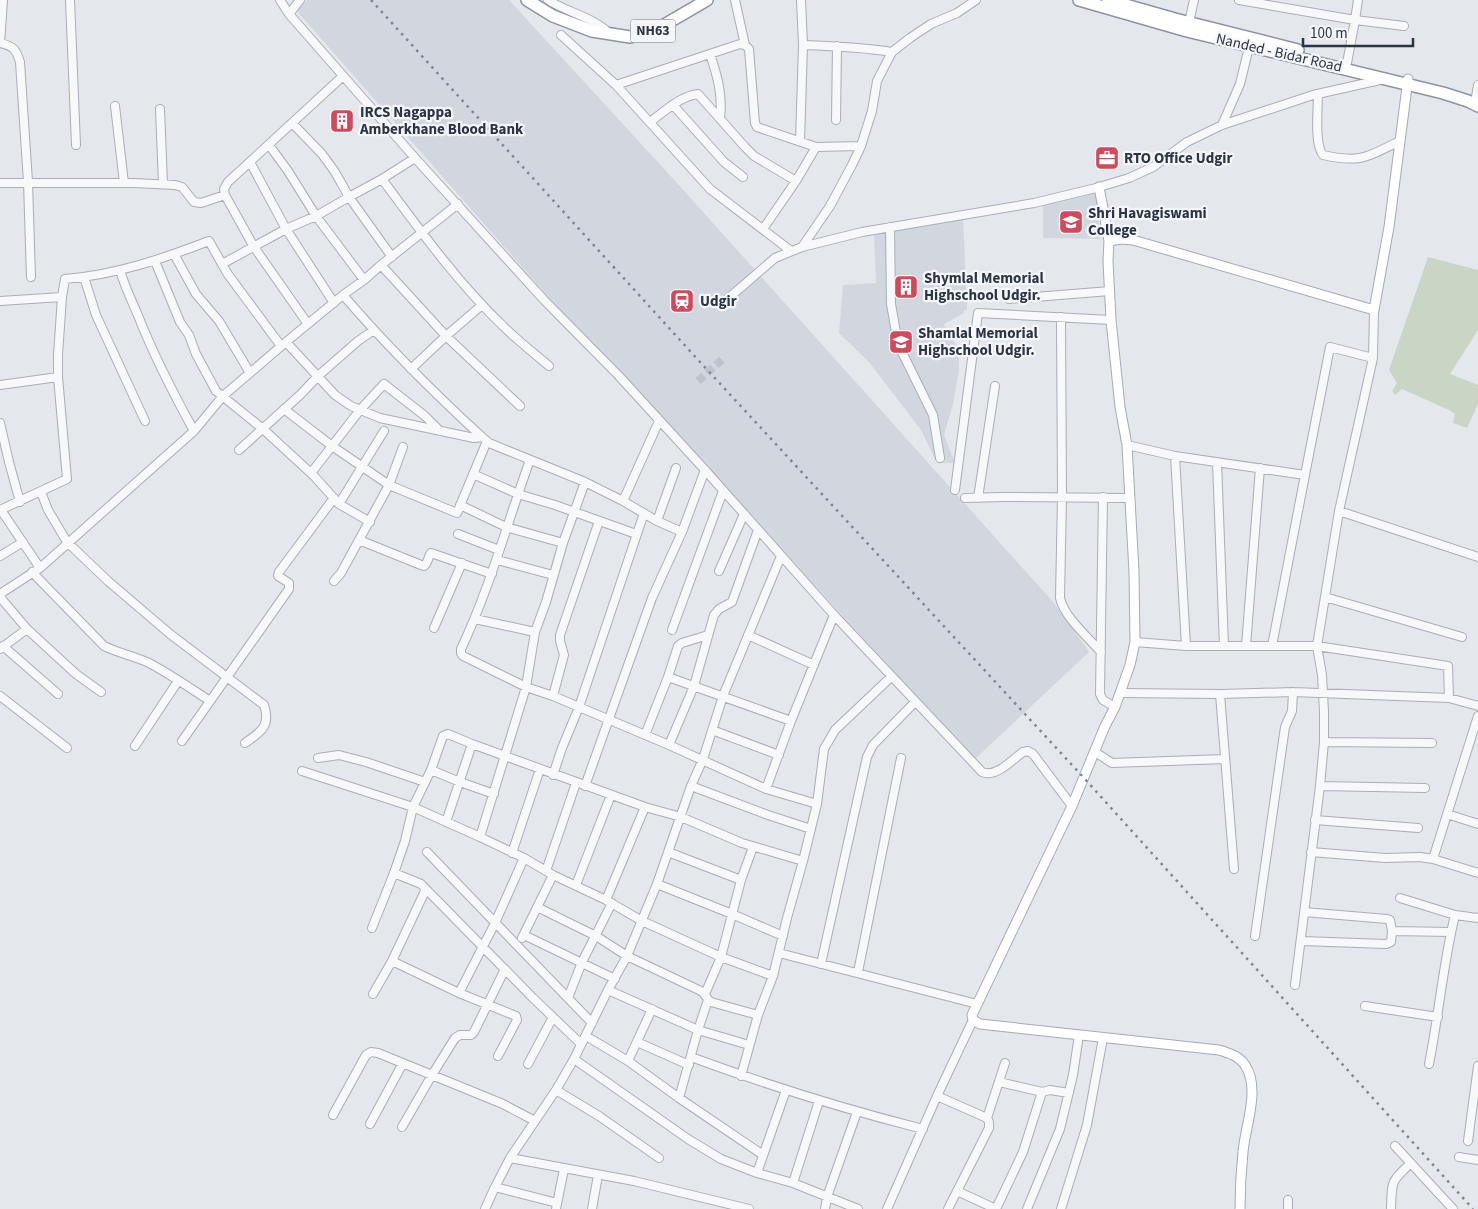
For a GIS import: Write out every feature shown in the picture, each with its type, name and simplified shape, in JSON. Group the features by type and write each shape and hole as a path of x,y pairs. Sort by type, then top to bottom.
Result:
{"highway":[{"name":"NH63","path":"527,0 553,16 592,31 630,37 652,32 707,0"},
{"name":"Nanded - Bidar Road","path":"1079,0 1250,42 1346,63 1407,82"},
{"name":"Nanded - Bidar Road","path":"1108,0 1124,2 1188,27"},
{"name":"Nanded - Bidar Road","path":"1250,42 1383,79 1445,87 1477,97"}],"main road":[{"path":"1109,241 1133,240 1374,310 1389,227 1407,82"},
{"path":"1099,187 1109,241 1108,261 1111,320 1120,407 1127,445 1134,572 1135,642 1130,666 1115,707 1105,726 1072,806 972,1015 973,1020 980,1024 1219,1050 1234,1055 1245,1064 1250,1078 1252,1096 1243,1150 1240,1209"}],"street":[{"path":"3,0 0,43 16,50 20,62 28,182 31,277"},
{"path":"70,0 76,145"},
{"path":"280,0 289,14 415,158 544,300 618,375 706,470 834,615 982,772 994,774 1023,752 1028,751 1033,754 1072,806"},
{"path":"289,14 300,0"},
{"path":"548,0 559,3 597,22 612,35"},
{"path":"735,0 745,45 749,49 755,123 757,126 816,147 861,146"},
{"path":"800,141 803,45 801,0"},
{"path":"802,247 830,206 861,146 872,111 877,81 892,52 931,24 957,13 976,0"},
{"path":"1188,27 1194,0"},
{"path":"1238,0 1355,20 1404,26"},
{"path":"1346,63 1358,0"},
{"path":"561,35 616,85 710,189 791,251"},
{"path":"1222,125 1240,84 1250,42"},
{"path":"616,85 740,44 745,45"},
{"path":"803,45 837,46 892,52"},
{"path":"836,120 837,46"},
{"path":"710,54 721,99 720,118"},
{"path":"308,324 254,247 225,195 224,188 228,182 343,76"},
{"path":"716,302 724,302 775,258 802,247 862,232 1034,203 1099,187 1130,178 1153,167 1187,142 1222,125 1318,94 1383,79"},
{"path":"650,122 673,105 691,95 698,94 754,156 796,181"},
{"path":"1318,94 1318,139 1319,151 1323,155 1357,159 1400,141"},
{"path":"673,105 724,162 743,177"},
{"path":"115,106 124,183"},
{"path":"160,110 163,184"},
{"path":"292,124 322,154 348,197 392,257"},
{"path":"269,145 288,170 316,216 364,280"},
{"path":"763,229 796,181 816,147"},
{"path":"222,264 286,229 316,216 415,158"},
{"path":"250,162 286,229 334,303"},
{"path":"382,179 422,233 482,305 549,366"},
{"path":"0,183 175,185 182,187 194,202 201,203 225,195"},
{"path":"101,692 76,674 27,629 1,592 40,568 194,431 223,396 343,294 364,280 458,204"},
{"path":"890,227 891,304 898,344 933,415 940,458"},
{"path":"40,568 1,510 65,480 68,476 58,377 62,297 65,279 120,270 154,261 209,241 227,273 283,344 318,376 334,396 351,406 380,418 484,439"},
{"path":"174,254 196,294 220,321 250,373"},
{"path":"154,261 180,322 189,335 196,354 216,391 263,429 311,473 337,501 370,522"},
{"path":"382,265 446,336 520,406"},
{"path":"120,270 144,332 173,394 194,431"},
{"path":"84,277 96,315 145,421"},
{"path":"1010,299 1110,291"},
{"path":"343,294 430,389 484,439 585,482 657,521 682,532"},
{"path":"0,301 62,297"},
{"path":"412,369 482,305"},
{"path":"1294,985 1316,820 1324,742 1322,675 1317,646 1338,511 1373,358 1374,310"},
{"path":"955,490 978,313 1111,320"},
{"path":"1061,317 1062,497 1060,598 1061,605 1066,613 1101,652"},
{"path":"239,450 318,376 358,341 374,330"},
{"path":"1272,646 1330,346 1373,358"},
{"path":"0,385 58,377"},
{"path":"311,473 360,410 384,384 441,431"},
{"path":"978,498 995,386"},
{"path":"284,409 332,446 389,485 457,514 473,474 484,439"},
{"path":"623,501 659,420"},
{"path":"0,422 20,502"},
{"path":"182,741 289,588 289,583 278,576 279,572 337,501 384,431"},
{"path":"1127,445 1175,456 1305,475"},
{"path":"334,581 341,573 370,522 389,485 403,448"},
{"path":"1175,456 1186,646"},
{"path":"530,460 506,527 492,574 461,649 463,656 526,687 553,696 703,759 766,789 816,804"},
{"path":"0,463 9,462"},
{"path":"1217,462 1224,646"},
{"path":"657,521 676,468"},
{"path":"1246,646 1260,468"},
{"path":"585,786 652,598 682,532 706,470"},
{"path":"473,474 518,494 574,511 636,534"},
{"path":"480,837 526,687 535,632 563,543 585,482"},
{"path":"672,630 723,491"},
{"path":"41,492 48,510 68,542 108,582 170,634 264,706 267,713 262,731 245,743"},
{"path":"1103,497 1100,694 1103,700 1115,707"},
{"path":"965,498 1129,498"},
{"path":"460,505 506,527 563,543"},
{"path":"1338,511 1478,557"},
{"path":"553,775 579,707 644,513"},
{"path":"719,571 744,514"},
{"path":"553,696 564,655 560,635 599,521"},
{"path":"669,745 694,686 714,615 719,609 732,602 758,530"},
{"path":"458,534 499,550"},
{"path":"359,540 424,566 431,554 492,574"},
{"path":"0,556 23,542"},
{"path":"485,1209 510,1158 556,1090 574,1059 627,956 657,884 691,786 703,759 723,696 781,556"},
{"path":"497,560 553,575"},
{"path":"434,628 462,563"},
{"path":"32,572 104,646 149,663 210,701"},
{"path":"1325,598 1462,637"},
{"path":"766,789 834,615"},
{"path":"475,619 535,632"},
{"path":"27,629 2,647 58,694"},
{"path":"645,735 678,646 708,635"},
{"path":"748,635 814,665"},
{"path":"1135,642 1186,646 1317,646 1448,666 1449,698"},
{"path":"668,677 791,721"},
{"path":"741,1076 758,1015 773,976 803,861 816,804 824,749 835,730 891,677"},
{"path":"135,746 178,681"},
{"path":"1255,936 1285,727 1292,711 1293,692"},
{"path":"1120,693 1322,693 1449,698 1478,706"},
{"path":"1220,694 1234,869"},
{"path":"0,696 67,748"},
{"path":"821,964 867,756 873,746 915,702"},
{"path":"1433,859 1478,716"},
{"path":"712,730 779,755"},
{"path":"372,928 405,841 413,807 431,770 444,734 553,775 645,807 681,817 752,846 803,861"},
{"path":"1324,742 1432,744"},
{"path":"446,822 472,744"},
{"path":"1095,752 1112,763 1225,759"},
{"path":"318,758 340,756 366,762 425,782"},
{"path":"858,972 901,758"},
{"path":"512,853 540,769"},
{"path":"431,770 494,794"},
{"path":"302,771 413,807 524,858 550,873 609,901 642,921 721,958 773,976"},
{"path":"517,946 537,908 550,873 576,782"},
{"path":"691,786 811,829"},
{"path":"1320,786 1425,788"},
{"path":"576,885 611,795"},
{"path":"568,998 582,962 596,936 645,807"},
{"path":"1446,814 1478,824"},
{"path":"1316,820 1418,828"},
{"path":"679,1098 707,997 721,958 740,880 752,846"},
{"path":"427,852 592,1023"},
{"path":"668,852 740,880"},
{"path":"1311,852 1385,858 1409,856 1433,859 1478,873"},
{"path":"459,993 495,923 524,858"},
{"path":"394,873 416,881 426,889 581,1044"},
{"path":"657,884 783,936"},
{"path":"373,994 392,962 426,889"},
{"path":"1400,898 1455,915 1478,918"},
{"path":"537,908 596,936 627,956 707,997 758,1015"},
{"path":"1301,940 1386,944 1391,942 1390,920 1304,912"},
{"path":"1429,1064 1455,915"},
{"path":"1392,931 1451,932"},
{"path":"524,935 615,979"},
{"path":"779,953 977,1004"},
{"path":"392,962 459,993 514,1015 517,1020 498,1056"},
{"path":"402,1127 455,1038 460,1035 471,1035 505,969"},
{"path":"608,990 698,1030 749,1046"},
{"path":"1365,1006 1438,1017"},
{"path":"628,1061 652,1009"},
{"path":"528,1064 553,1017"},
{"path":"886,1209 973,1020"},
{"path":"1027,1209 1060,1129 1070,1093 1079,1035"},
{"path":"586,1036 628,1061 763,1155"},
{"path":"1062,1209 1087,1125 1103,1038"},
{"path":"637,1042 690,1061 819,1101 923,1129"},
{"path":"333,1115 366,1055 371,1052 404,1063 504,1104 534,1121"},
{"path":"574,1059 688,1140 721,1159 793,1183 858,1209"},
{"path":"370,1124 404,1063"},
{"path":"987,1118 1005,1063"},
{"path":"1468,1141 1476,1100 1478,1066"},
{"path":"998,1082 1042,1092 1050,1090 1070,1093"},
{"path":"556,1090 599,1116 659,1158"},
{"path":"757,1172 786,1090"},
{"path":"957,1191 984,1207 996,1209 1023,1152 1042,1092"},
{"path":"937,1096 987,1118 990,1122 948,1209"},
{"path":"793,1183 819,1101"},
{"path":"826,1209 828,1197 857,1112"},
{"path":"1395,1146 1453,1209"},
{"path":"1459,1157 1478,1160"},
{"path":"510,1158 634,1181 717,1205 749,1209"},
{"path":"1391,1209 1394,1180 1411,1163"},
{"path":"495,1187 557,1206 564,1169"},
{"path":"592,1209 598,1175"},
{"path":"1288,1200 1288,1209"}],"shaded area":[{"path":"307,0 509,0 677,183 1054,603 1089,652 975,759 552,301 296,10"},
{"name":"Shri Havagiswami College","path":"1096,192 1101,239 1043,238 1043,205"},
{"name":"Shamlal Memorial Highschool Udgir.","path":"963,218 967,310 964,310 964,313 944,324 959,350 959,370 953,404 944,435 955,463 937,463 921,430 869,362 839,333 843,285 876,283 874,233"}],"green space":[{"path":"1428,257 1478,270 1478,330 1450,374 1478,385 1478,404 1467,428 1453,423 1455,414 1449,410 1402,389 1395,395 1392,391 1397,383 1389,370"}],"tunnel":[{"path":"698,381 724,358"}],"railway":[{"path":"371,0 689,350 1084,778 1473,1209"}],"place":[{"name":"IRCS Nagappa Amberkhane Blood Bank","path":"342,121"},
{"name":"RTO Office Udgir","path":"1107,158"},
{"name":"Shri Havagiswami College","path":"1071,222"},
{"name":"Shymlal Memorial Highschool Udgir.","path":"906,287"},
{"name":"Udgir","path":"682,301"},
{"name":"Shamlal Memorial Highschool Udgir.","path":"901,342"}]}
